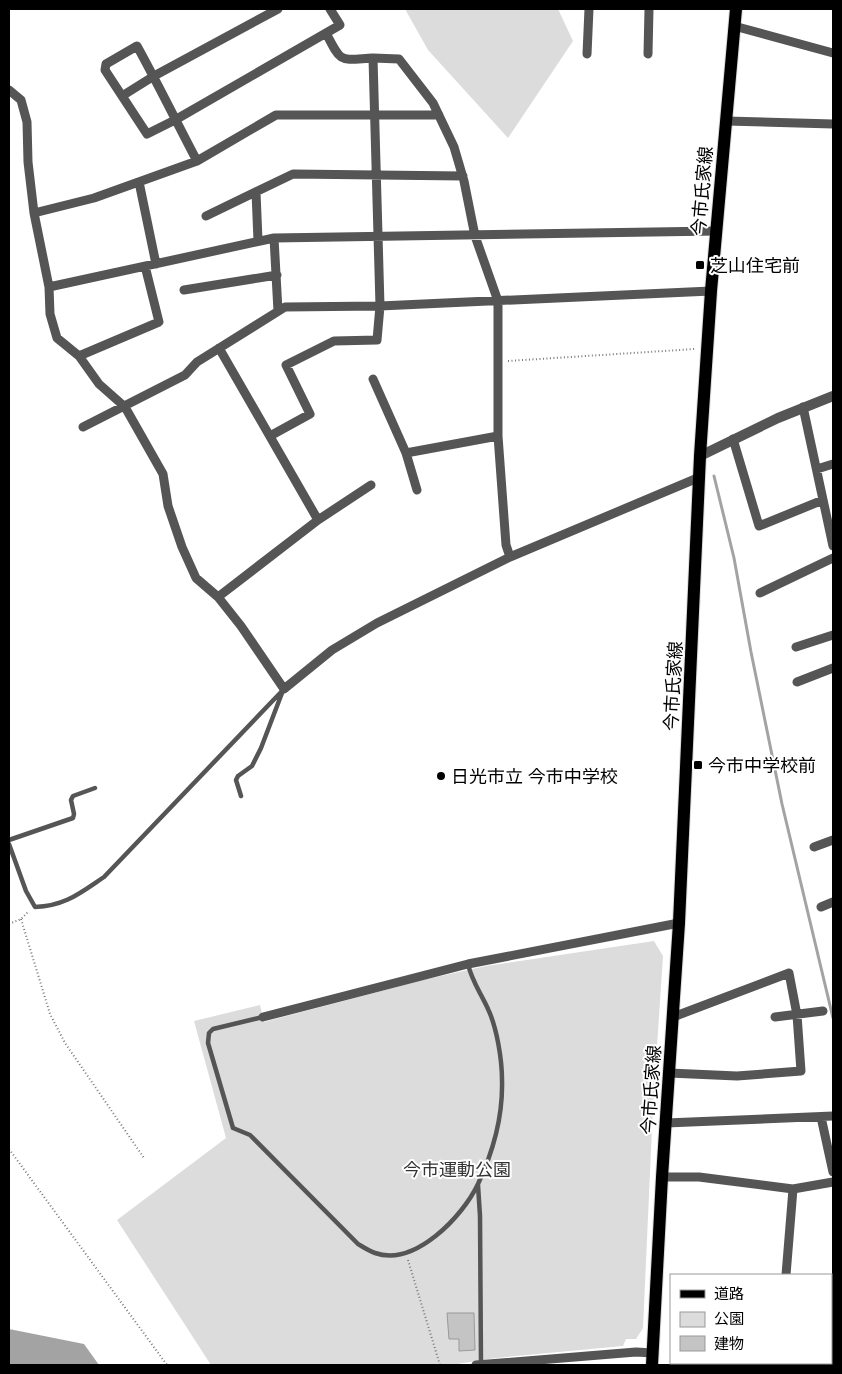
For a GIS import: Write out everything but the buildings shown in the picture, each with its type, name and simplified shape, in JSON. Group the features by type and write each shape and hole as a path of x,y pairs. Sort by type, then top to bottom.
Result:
{"main road":[{"name":"今市氏家線","path":"653,1359 662,1177 679,923 700,456 736,9"}],"street":[{"path":"122,96 154,76 278,9"},
{"path":"197,161 175,120 154,76 137,46 106,64 106,70 148,134 175,120 340,25 330,9"},
{"path":"587,54 589,9"},
{"path":"648,54 649,9"},
{"path":"734,26 833,52"},
{"path":"326,33 338,57 344,59 399,59 433,103 454,147 463,176 475,236 498,301 498,436 506,545 510,557"},
{"path":"270,436 310,414 286,365 334,341 377,340 380,306 373,58"},
{"path":"9,90 20,100 27,122 28,162 34,213 49,287 50,314 57,338 80,356 99,384 125,407 164,474 171,514 182,547 196,578 218,597 241,626 284,690 346,640 377,623 510,557 700,477"},
{"path":"34,213 94,198 197,161 276,115 439,115"},
{"path":"726,121 833,124"},
{"path":"206,216 293,174 463,176"},
{"path":"139,182 156,264"},
{"path":"256,192 258,241"},
{"path":"49,287 274,238 717,231"},
{"path":"274,238 278,311"},
{"path":"80,356 159,322 145,266"},
{"path":"184,290 277,275"},
{"path":"83,427 185,375 197,362 286,307 380,306 712,291"},
{"path":"219,348 318,520"},
{"path":"374,378 406,453 416,490"},
{"path":"700,456 803,407 833,396"},
{"path":"803,407 823,500 831,523 833,546"},
{"path":"406,453 498,436"},
{"path":"733,439 759,526 823,500"},
{"path":"817,469 833,464"},
{"path":"218,597 318,520 371,485"},
{"path":"760,593 833,558"},
{"path":"796,647 833,635"},
{"path":"797,682 833,668"},
{"path":"814,848 833,840"},
{"path":"821,907 833,902"},
{"path":"263,1017 468,964 679,923"},
{"path":"669,1073 737,1076 802,1071 797,1014 789,973 673,1017"},
{"path":"775,1017 823,1011"},
{"path":"666,1123 833,1116"},
{"path":"822,1117 833,1172"},
{"path":"662,1177 699,1177 793,1189 833,1182"},
{"path":"786,1274 793,1189"},
{"path":"476,1365 636,1352 653,1359"}],"lane":[{"path":"241,796 236,780 238,776 252,766 284,690"},
{"path":"95,788 73,796 71,800 73,818 9,842 26,891 35,907 58,904 72,899 104,877 284,690"},
{"path":"263,1017 213,1029 209,1033 208,1043 233,1128 250,1135 358,1244 376,1254 396,1255 406,1253 435,1238 461,1209 478,1185 496,1136 502,1080 500,1059 489,1011 472,979 468,964"},
{"path":"478,1185 481,1365"}],"path":[{"path":"498,362 708,348"},
{"path":"9,924 21,919 35,907"},
{"path":"21,919 50,1014 65,1043 144,1158"},
{"path":"9,1149 168,1365"},
{"path":"406,1253 440,1365"}],"green space":[{"path":"405,9 558,9 573,41 508,138 428,50"},
{"name":"今市運動公園","path":"654,941 663,956 653,1106 643,1328 636,1339 626,1339 623,1346 496,1358 451,1365 211,1365 117,1220 226,1138 194,1021 260,1005 264,1022 423,980 486,966"}],"shaded area":[{"path":"9,1329 84,1344 99,1365 9,1365"}],"waterway":[{"path":"714,476 734,558 782,804 833,1018"}],"place":[{"name":"芝山住宅前","path":"700,265"},
{"name":"今市中学校前","path":"698,765"},
{"name":"日光市立 今市中学校","path":"441,776"}]}
